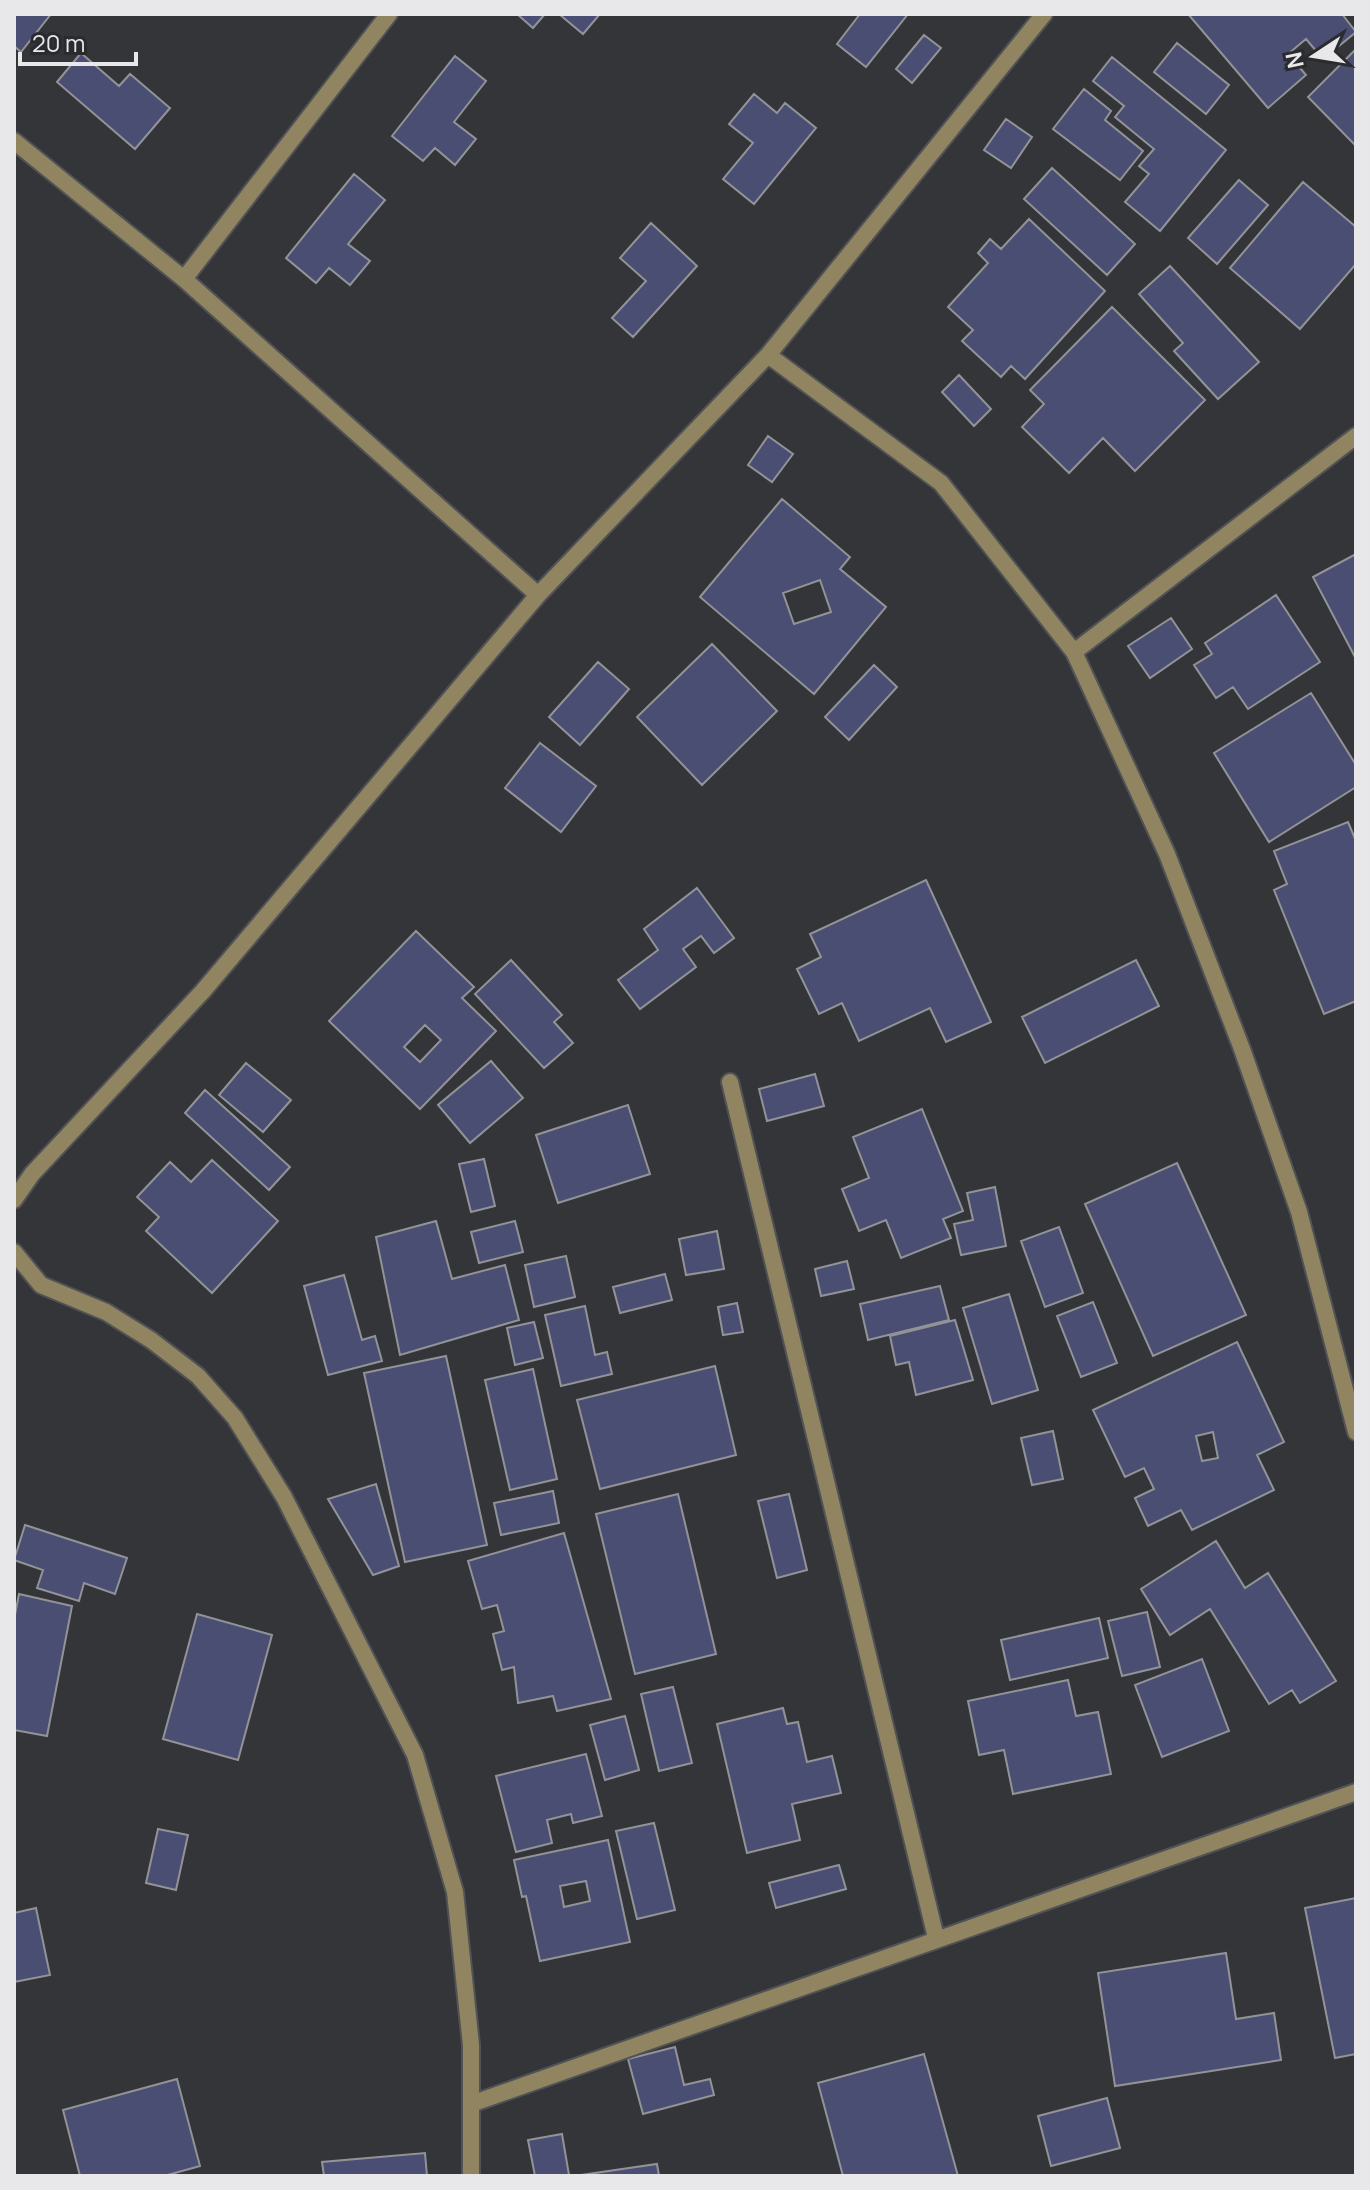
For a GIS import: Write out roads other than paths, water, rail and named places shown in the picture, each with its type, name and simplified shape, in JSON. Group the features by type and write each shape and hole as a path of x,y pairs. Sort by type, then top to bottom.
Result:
{"street":[{"path":"184,279 389,14"},
{"path":"14,1200 32,1174 203,991 538,595 768,355 1044,14"},
{"path":"14,141 184,279 538,595"},
{"path":"768,355 941,483 1074,652 1167,854 1242,1049 1299,1212 1356,1432"},
{"path":"1074,652 1356,436"},
{"path":"730,1082 936,1938"},
{"path":"14,1252 41,1285 106,1312 151,1340 198,1376 235,1418 284,1497 415,1755 455,1892 471,2045 471,2176"},
{"path":"471,2104 1356,1792"}]}
